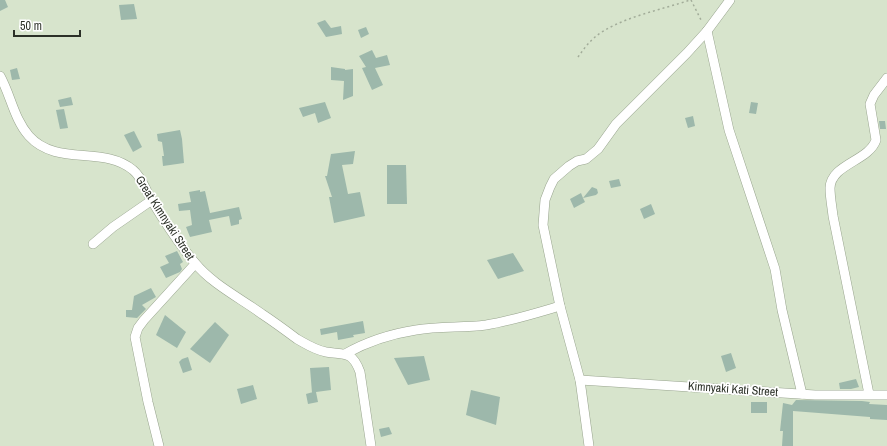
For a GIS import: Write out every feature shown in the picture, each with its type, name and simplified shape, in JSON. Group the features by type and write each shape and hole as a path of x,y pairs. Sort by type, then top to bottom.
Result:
{"street":[{"path":"589,446 580,380 560,306 543,225 545,200 554,179 577,161 590,157 598,149 616,124 707,31 730,0"},
{"path":"707,31 729,130 775,269 782,310 802,394"},
{"name":"Great Kimnyaki Street","path":"0,76 19,121 28,135 36,143 53,152 91,155 107,158 127,165 138,175 152,200 195,264 211,278 296,339 325,352 345,354"},
{"path":"869,394 833,216 830,187 835,176 845,166 859,158 874,146 876,140 870,104 887,78"},
{"path":"93,244 113,227 152,200"},
{"path":"159,446 148,402 135,337 138,328 144,320 195,264"},
{"path":"345,354 363,343 388,336 417,330 487,324 560,306"},
{"path":"345,354 350,356 360,372 371,446"},
{"name":"Kimnyaki Kati Street","path":"580,380 802,394 887,395"}],"path":[{"path":"578,56 595,37 613,26 628,19 690,0 707,31"}],"building":[{"path":"0,0 5,0 8,7 0,11"},
{"path":"134,4 137,19 121,20 119,5"},
{"path":"325,20 331,28 341,26 342,34 326,37 317,23"},
{"path":"366,27 369,34 361,38 358,30"},
{"path":"372,50 376,58 387,55 390,65 375,68 383,85 372,90 362,68 366,67 359,56"},
{"path":"331,67 345,70 353,69 353,96 343,100 344,81 331,80"},
{"path":"17,68 20,79 12,80 10,70"},
{"path":"71,97 73,105 60,107 58,100"},
{"path":"325,102 331,118 318,123 315,113 303,117 299,108"},
{"path":"751,102 758,103 756,114 749,113"},
{"path":"64,109 68,128 60,129 56,110"},
{"path":"693,116 695,126 688,128 685,118"},
{"path":"879,121 885,121 886,129 880,129"},
{"path":"180,130 184,163 163,166 162,156 164,156 162,142 158,141 157,134"},
{"path":"134,131 142,147 133,152 124,135"},
{"path":"355,151 353,164 342,165 348,194 360,192 365,216 334,223 329,197 332,197 325,176 327,176 331,154"},
{"path":"387,165 406,165 407,204 387,204"},
{"path":"619,179 621,186 611,188 609,181"},
{"path":"592,187 597,189 598,193 596,195 583,198"},
{"path":"200,190 200,192 205,191 210,213 239,207 242,219 239,220 239,224 231,226 229,216 209,220 212,232 190,237 186,227 192,225 190,210 179,211 178,204 191,202 189,192"},
{"path":"581,193 585,202 574,208 570,199"},
{"path":"651,204 655,214 644,219 640,209"},
{"path":"177,251 183,262 180,264 182,269 180,272 166,278 160,267 169,263 165,256"},
{"path":"513,253 524,271 498,279 487,260"},
{"path":"151,288 156,297 142,305 146,309 137,318 126,317 126,310 132,310 134,296"},
{"path":"165,315 186,332 177,348 156,335"},
{"path":"363,321 365,333 353,335 354,337 338,340 337,332 321,335 320,329"},
{"path":"215,322 229,335 210,363 190,349"},
{"path":"731,353 736,368 726,372 721,356"},
{"path":"424,356 430,380 408,385 394,358"},
{"path":"188,357 192,370 183,373 179,362"},
{"path":"329,367 331,390 316,392 318,402 308,404 306,394 312,392 310,368"},
{"path":"856,379 859,387 840,389 839,383"},
{"path":"253,385 257,399 241,404 237,389"},
{"path":"471,390 500,397 496,425 466,415"},
{"path":"796,400 862,401 870,402 869,404 887,405 887,420 870,419 870,417 793,411 793,446 782,446 783,431 780,431 783,403 792,405"},
{"path":"751,402 767,402 767,413 751,413"},
{"path":"389,427 392,434 381,437 379,429"}]}
